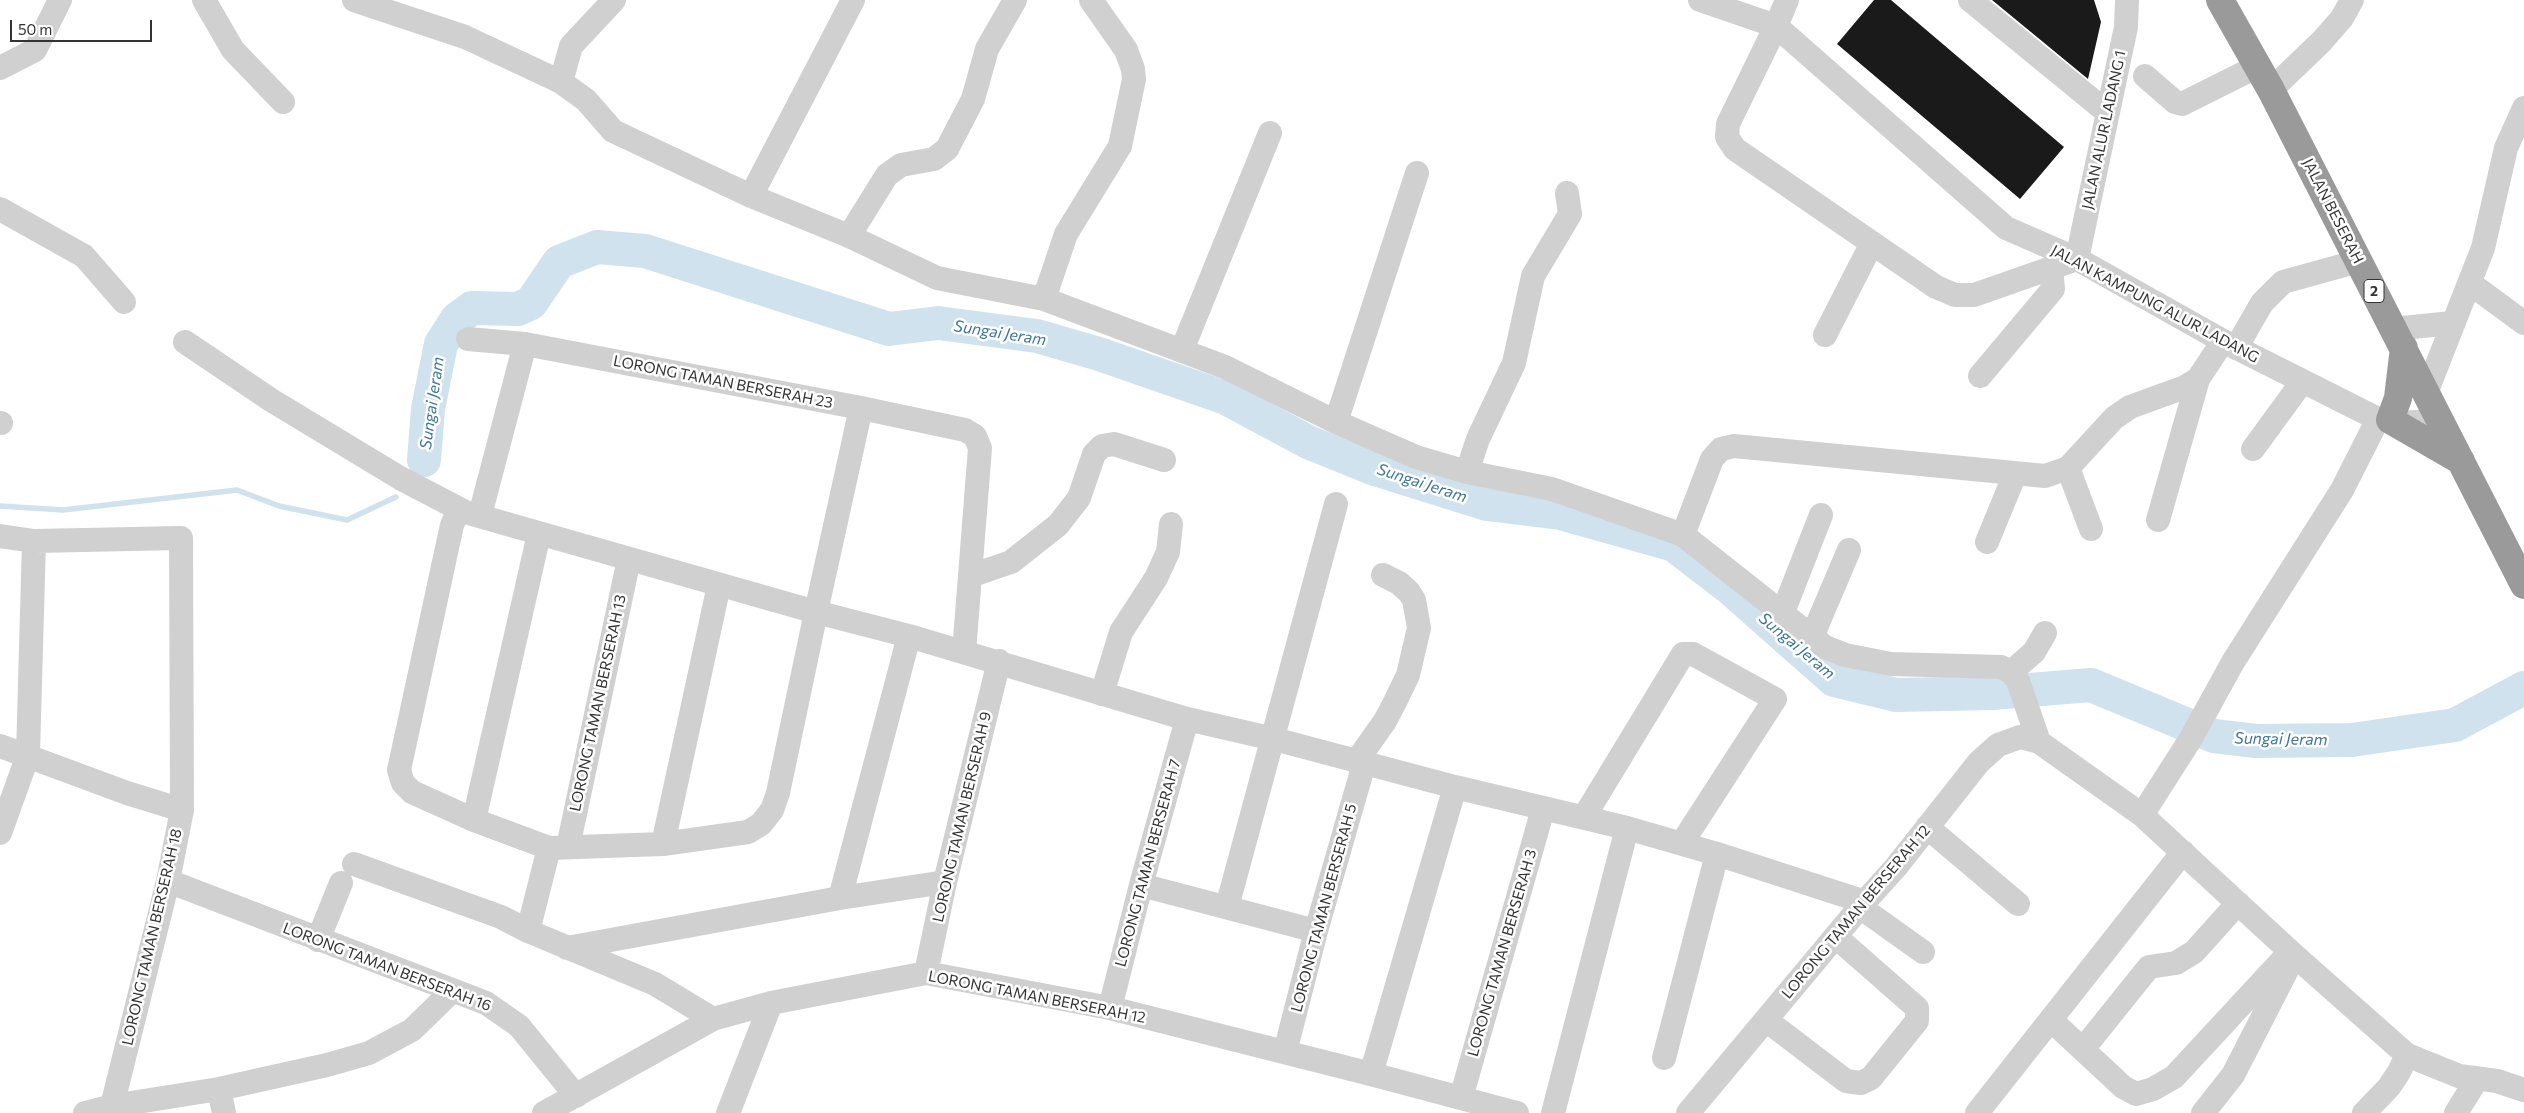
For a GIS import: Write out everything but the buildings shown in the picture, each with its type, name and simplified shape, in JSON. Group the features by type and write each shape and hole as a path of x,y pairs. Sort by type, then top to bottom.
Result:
{"highway":[{"name":"JALAN BESERAH","path":"2220,0 2271,90 2524,585"},
{"path":"2398,339 2398,398 2384,419 2461,461"}],"street":[{"path":"0,68 35,50 60,0"},
{"path":"204,0 233,50 283,102"},
{"path":"354,0 465,37 561,82 586,100 613,131 751,196 849,236 937,278 1044,299 1225,367 1336,422 1416,457 1467,472 1552,489 1683,536 1825,647 1845,655 1891,664 1988,665 2001,667 2018,685 2039,742 2142,816 2292,954 2407,1055 2459,1076 2497,1081 2524,1090"},
{"path":"561,82 571,46 614,0"},
{"path":"751,196 853,0"},
{"path":"849,236 887,175 901,165 934,158 947,149 973,99 987,49 1015,0"},
{"path":"1044,299 1066,234 1120,146 1134,79 1133,69 1126,50 1091,0"},
{"name":"JALAN KAMPUNG ALUR LADANG","path":"1700,0 1776,26 2006,228 2077,259 2302,382 2384,419 2403,423 2440,420"},
{"path":"1787,0 1728,124 1727,137 1735,149 1936,286 1955,295 1974,295 2077,259"},
{"path":"1970,0 2108,113"},
{"name":"JALAN ALUR LADANG 1","path":"2077,259 2126,27 2127,0"},
{"path":"2271,90 2322,41 2342,18 2352,0"},
{"path":"2144,76 2175,102 2182,104 2258,66"},
{"path":"2426,393 2452,323 2471,284 2483,248 2506,148 2524,108"},
{"path":"1182,350 1270,133"},
{"path":"1336,422 1417,173"},
{"path":"1467,472 1478,439 1514,363 1533,276 1570,214 1567,193"},
{"path":"0,209 84,256 124,302"},
{"path":"1825,335 1872,243"},
{"path":"1683,536 1712,459 1721,449 1734,446 2045,476 2068,468 2114,418 2130,407 2185,387 2198,379 2230,344 2262,303 2283,282 2359,261"},
{"path":"1980,376 2053,289 2051,268"},
{"path":"2471,284 2524,322"},
{"path":"2398,339 2452,323"},
{"name":"LORONG TAMAN BERSERAH 23","path":"468,339 525,344 862,408 965,430 975,436 980,448 970,576"},
{"path":"185,342 272,400 406,482 472,513 719,585 999,661 1187,719 1274,739 1360,763 1682,843 1862,904 1923,952"},
{"path":"472,513 525,344"},
{"path":"2158,520 2198,379"},
{"path":"2253,449 2302,382"},
{"path":"472,513 456,516 452,525 399,770 403,783 412,792 474,820 559,848 662,844 748,832 761,824 772,810 778,793 862,408"},
{"path":"2142,816 2190,740 2232,662 2342,490 2384,419"},
{"path":"964,652 970,576 1011,562 1058,525 1079,498 1094,454 1102,446 1114,444 1164,460"},
{"path":"2068,468 2091,528"},
{"path":"1987,542 2015,474"},
{"path":"1227,908 1336,504"},
{"path":"1782,612 1821,515"},
{"path":"1102,694 1121,632 1156,578 1168,552 1171,524"},
{"path":"474,820 539,534"},
{"path":"0,536 34,540 181,538 182,810"},
{"path":"0,833 28,756 34,540"},
{"path":"1812,637 1849,550"},
{"name":"LORONG TAMAN BERSERAH 13","path":"528,931 559,848 629,559"},
{"name":"LORONG TAMAN BERSERAH 5","path":"1285,1052 1360,763 1385,721 1408,675 1419,628 1414,600 1399,583 1383,575"},
{"path":"662,844 719,585"},
{"path":"2018,685 2045,633"},
{"path":"840,898 910,636"},
{"path":"1584,818 1683,654 1693,654 1775,699 1682,843"},
{"name":"LORONG TAMAN BERSERAH 9","path":"926,973 945,882 999,661"},
{"name":"LORONG TAMAN BERSERAH 7","path":"1110,1008 1141,885 1187,719"},
{"name":"LORONG TAMAN BERSERAH 12","path":"1688,1113 1862,904 1896,867 1979,762 1998,745 2020,738 2039,742"},
{"name":"LORONG TAMAN BERSERAH 18","path":"0,746 127,793 182,810 168,881 112,1106"},
{"path":"1372,1074 1455,787"},
{"name":"LORONG TAMAN BERSERAH 3","path":"1462,1098 1543,808"},
{"path":"1927,827 2018,904"},
{"path":"1552,1113 1627,828"},
{"path":"1977,1113 2183,852"},
{"path":"1664,1058 1717,854"},
{"path":"318,940 348,873 501,917 567,948 655,984 712,1019"},
{"name":"LORONG TAMAN BERSERAH 16","path":"168,881 486,1003 518,1026 576,1096"},
{"path":"567,948 840,898 945,882"},
{"path":"1141,885 1316,931"},
{"path":"2083,1048 2148,967 2176,963 2194,952 2238,903"},
{"path":"1766,1020 1846,1081 1860,1083 1871,1078 1917,1021 1919,1015 1917,1008 1836,937"},
{"path":"2051,1020 2123,1087 2136,1094 2153,1089 2174,1077 2292,954"},
{"path":"2203,1113 2233,1075 2292,954"},
{"name":"LORONG TAMAN BERSERAH 12","path":"544,1113 712,1019 771,1003 926,973 1110,1008 1372,1074 1517,1113"},
{"path":"85,1113 112,1106 219,1089 327,1065 369,1053 412,1030 452,991"},
{"path":"728,1113 771,1003"},
{"path":"2364,1113 2400,1072 2407,1055"},
{"path":"2456,1113 2477,1079"},
{"path":"219,1089 224,1113"}],"waterway":[{"name":"Sungai Jeram","path":"424,460 428,409 441,344 457,319 472,308 518,309 531,303 559,262 597,247 645,251 889,329 938,323 1037,336 1099,354 1226,398 1308,442 1372,468 1487,504 1560,513 1674,545 1730,588 1834,680 1896,695 1993,693 2091,685 2214,736 2256,741 2352,740 2455,725 2524,688"},
{"name":"Sungai Jeram","path":"0,506 63,510 237,490 279,506 347,520 396,497"}]}
